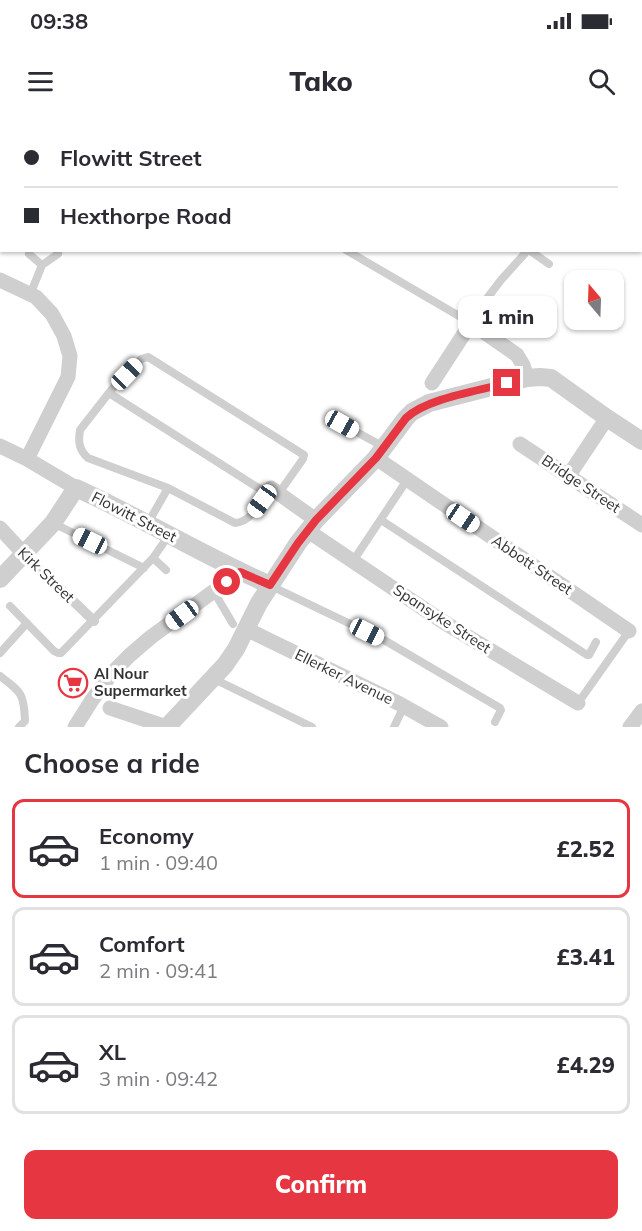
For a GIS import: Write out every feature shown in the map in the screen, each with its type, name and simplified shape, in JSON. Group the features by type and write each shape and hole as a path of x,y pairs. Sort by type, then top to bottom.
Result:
{"street":[{"path":"0,280 36,297 52,314 64,336 70,356 68,377 27,459"},
{"path":"432,383 471,323 517,355 527,378"},
{"path":"110,708 137,722 167,727 225,665 239,627 312,525 380,453 406,418 429,403 527,378 551,378 642,441"},
{"path":"569,475 607,418"},
{"name":"Bridge Street","path":"520,444 642,525"},
{"name":"Flowitt Street","path":"0,446 76,488 270,585"},
{"name":"Abbott Street","path":"380,453 408,480 629,631"},
{"path":"0,579 53,523 76,488"},
{"name":"Spansyke Street","path":"275,491 353,561 455,628 578,703"},
{"name":"Kirk Street","path":"0,528 94,621"},
{"path":"75,727 112,673 151,637 240,572"},
{"name":"Ellerker Avenue","path":"239,627 404,706 441,727"},
{"path":"630,727 642,711"}],"lane":[{"path":"349,252 471,323 494,289 526,252"},
{"path":"531,252 549,264"},
{"path":"29,254 42,265"},
{"path":"30,295 42,265 58,254"},
{"path":"148,357 304,455 303,459 249,518 243,522 235,522 168,488 88,458 82,453 79,445 80,430 109,393 141,359 148,357"},
{"path":"109,393 260,489 275,491"},
{"path":"342,424 380,453"},
{"path":"353,561 408,480"},
{"path":"147,524 168,488"},
{"path":"381,520 587,655 597,642"},
{"path":"53,523 144,568"},
{"path":"10,606 54,651 61,653 144,568 169,535"},
{"path":"153,558 166,570"},
{"path":"270,585 384,640 500,708 495,722"},
{"path":"214,592 239,627"},
{"path":"0,653 27,623"},
{"path":"578,703 629,631"},
{"path":"0,676 23,696 25,721 19,727"},
{"path":"213,678 312,727"},
{"path":"394,727 404,706"}],"place":[{"name":"Al Nour Supermarket","path":"73,683"}],"route":[{"path":"227,582 240,572 270,585 316,520 376,458 412,412 429,403 507,383"}]}
